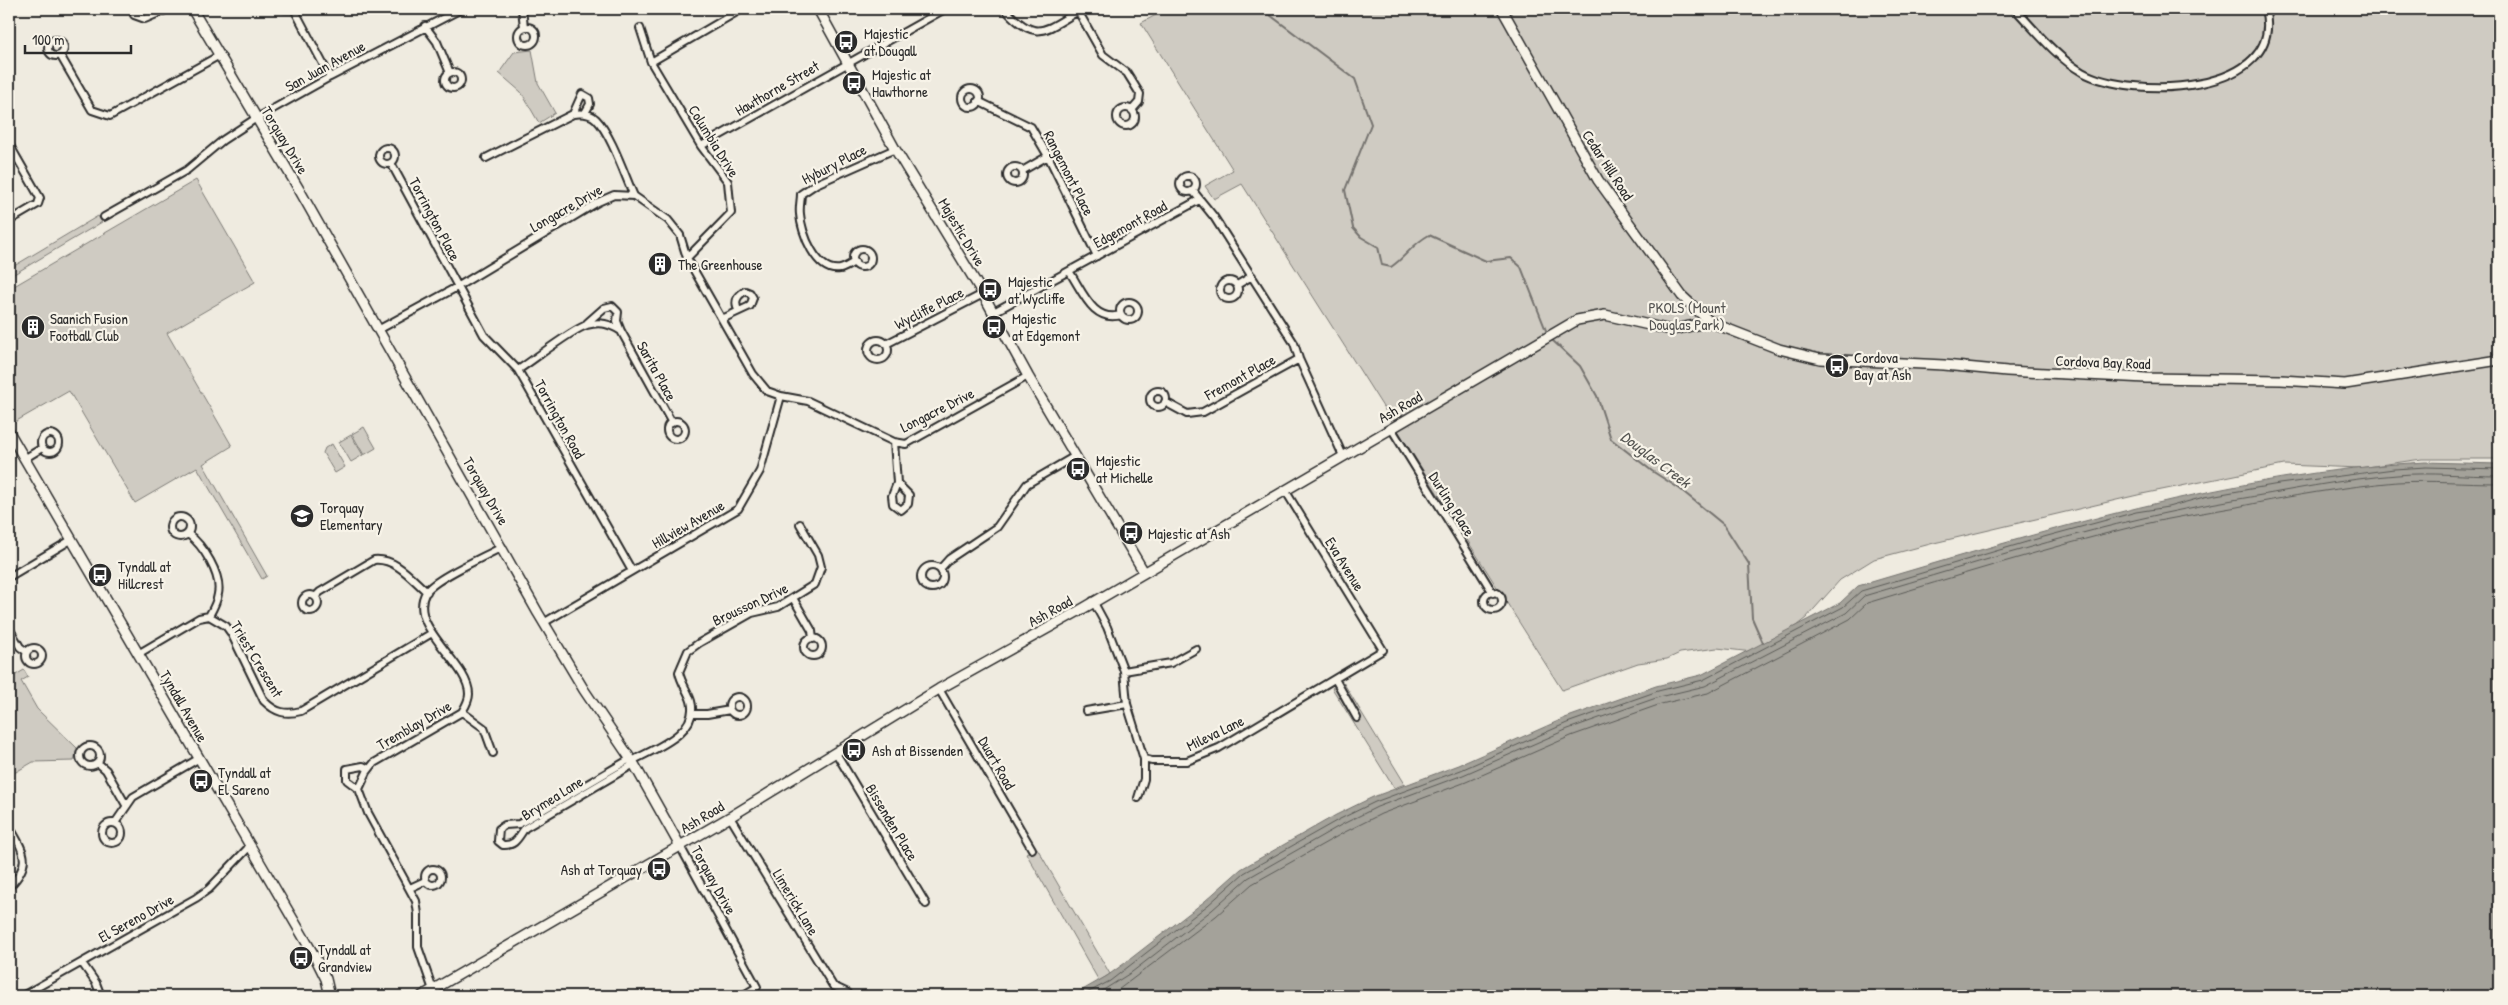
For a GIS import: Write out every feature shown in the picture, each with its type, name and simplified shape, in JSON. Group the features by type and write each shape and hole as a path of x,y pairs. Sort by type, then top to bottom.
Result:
{"main road":[{"name":"Torquay Drive","path":"192,9 255,119 300,192 584,690 632,761 680,846"},
{"name":"Majestic Drive","path":"818,9 849,62 895,149 983,294 992,314 1144,572"},
{"name":"Cedar Hill Road","path":"1502,9 1598,180 1682,296 1710,322"},
{"name":"Ash Road","path":"422,996 730,817 939,689 1577,320 1605,315 1671,330 1710,322"},
{"name":"Cordova Bay Road","path":"1710,322 1779,349 1820,360 1944,364 2080,375 2281,380 2346,384 2499,360"},
{"name":"Tyndall Avenue","path":"9,432 315,957 326,979 330,996"}],"street":[{"path":"134,15 145,19 151,18 168,9"},
{"path":"284,9 294,9 330,77"},
{"name":"San Juan Avenue","path":"104,217 186,170 227,136 255,119 425,26 461,9"},
{"path":"522,9 524,27"},
{"path":"650,62 742,9"},
{"name":"Hawthorne Street","path":"701,146 945,9"},
{"path":"1005,9 1016,22 1029,31 1038,32 1080,10 1103,55 1127,73 1140,94 1139,102 1132,110"},
{"path":"2015,9 2061,56 2082,72 2134,87 2183,86 2208,83 2238,70 2256,56 2265,39 2268,21 2265,9"},
{"path":"425,26 437,42 450,73"},
{"name":"Columbia Drive","path":"640,28 650,62 701,146 728,182 731,213 687,258"},
{"path":"60,55 92,110 110,116 220,55"},
{"path":"574,114 582,94 589,98 590,104 585,113"},
{"name":"Rangemont Place","path":"978,101 1031,127 1048,156 1097,256"},
{"path":"486,158 574,114 585,113 595,118 611,143 634,196"},
{"path":"9,144 40,198 38,204 9,221"},
{"name":"Hybury Place","path":"855,262 841,268 833,268 821,263 805,234 800,214 801,194 816,184 895,149"},
{"path":"1022,170 1048,156"},
{"name":"Torrington Place","path":"391,163 457,287"},
{"path":"1193,191 1214,217 1294,343 1299,359 1344,456"},
{"name":"Longacre Drive","path":"378,330 457,287 598,202 614,195 634,196 668,220 680,235 687,258 753,374 767,391 781,396 808,401 894,442 906,444 1028,376"},
{"name":"Edgemont Road","path":"992,314 1200,200"},
{"path":"1069,271 1099,314 1111,318 1121,315"},
{"path":"1236,285 1252,276"},
{"name":"Torrington Road","path":"457,287 484,335 518,370 632,571"},
{"name":"Wycliffe Place","path":"886,344 983,294"},
{"name":"Sarita Place","path":"518,370 585,325 604,308 612,306 618,312 620,331 672,423"},
{"path":"722,319 738,310"},
{"name":"Sarita Place","path":"585,325 600,323 611,325 620,331"},
{"name":"Fremont Place","path":"1165,402 1187,414 1203,412 1299,359"},
{"name":"Hillview Avenue","path":"545,622 738,509 760,471 781,396"},
{"name":"Durling Place","path":"1390,428 1493,593"},
{"path":"894,442 897,483"},
{"path":"24,459 42,448"},
{"path":"940,569 949,559 998,527 1027,484 1075,456"},
{"name":"Eva Avenue","path":"1285,490 1383,650"},
{"name":"Brousson Drive","path":"692,714 691,702 679,672 688,651 698,643 752,614 765,612 815,584 821,567 818,555 800,524"},
{"path":"188,534 196,540 216,575 219,584 219,594 209,616"},
{"path":"9,577 71,540"},
{"path":"315,597 320,592 374,560 383,559 395,564 427,592 436,582 502,547"},
{"name":"Tremblay Drive","path":"359,789 374,763 462,712 468,700 468,688 432,633 423,612 427,592"},
{"path":"793,598 812,631 812,639"},
{"path":"1093,601 1107,627 1124,671 1126,704 1144,759 1144,779 1138,798"},
{"name":"Triest Crescent","path":"138,654 199,618 209,616 226,626 231,633 264,701 270,707 288,715 302,711 432,633"},
{"path":"9,628 20,647 27,652"},
{"path":"1124,671 1171,663 1196,649"},
{"name":"Mileva Lane","path":"1144,759 1152,761 1187,761 1219,748 1383,650"},
{"path":"1335,679 1357,718"},
{"name":"Duart Road","path":"939,689 1032,849"},
{"path":"1086,711 1126,704"},
{"path":"632,761 677,735 687,726 692,714 707,714 730,710"},
{"path":"462,712 484,728 494,753"},
{"name":"Bissenden Place","path":"836,753 926,904"},
{"path":"115,823 133,797 198,759"},
{"name":"Brymea Lane","path":"632,761 525,828 516,842 510,845 503,845 498,840 499,829 505,825 519,824 632,761"},
{"path":"98,763 106,770 126,805"},
{"name":"Tremblay Drive","path":"369,769 363,766 347,769 347,780 359,789 368,813 410,888 418,914 420,958 433,990"},
{"name":"Limerick Lane","path":"730,817 833,986 848,994"},
{"path":"9,826 24,852 24,866 18,878 9,886"},
{"name":"El Sereno Drive","path":"22,996 203,894 250,846"},
{"name":"Torquay Drive","path":"680,846 757,987 742,996"},
{"path":"410,888 425,881"},
{"path":"82,963 96,983 101,996"}],"green space":[{"name":"PKOLS (Mount Douglas Park)","path":"1167,9 2499,9 2499,459 2422,459 2359,468 2284,465 2142,494 1934,543 1874,559 1840,580 1806,618 1762,653 1717,648 1680,653 1667,659 1638,663 1562,690 1242,184 1214,199 1205,186 1233,170 1141,23"},
{"path":"532,50 538,83 555,113 539,123 521,92 499,73 514,52"},
{"path":"196,180 255,282 167,333 232,446 203,464 267,576 262,579 197,467 135,503 69,391 13,423 9,415 9,289"},
{"path":"98,216 102,222 9,277 9,269"},
{"path":"364,427 376,448 364,455 352,434"},
{"path":"351,435 363,455 351,462 339,442"},
{"path":"332,444 345,467 335,473 323,453 325,448"},
{"path":"24,670 28,677 21,681 37,709 77,748 74,761 33,762 9,776 9,679"},
{"path":"1343,682 1405,784 1394,788 1332,688"},
{"path":"1037,848 1110,974 1099,981 1026,853"}],"water":[{"path":"2425,462 2499,464 2499,996 1072,996 1107,976 1125,963 1205,901 1241,869 1336,815 1373,797 1459,765 1565,718 1656,686 1701,675 1840,603 1858,586 2068,525 2138,507 2281,478 2353,468"}],"waterway":[{"name":"Douglas Creek","path":"1262,9 1355,79 1371,124 1345,190 1353,228 1361,237 1378,247 1382,265 1391,267 1429,235 1486,261 1511,258 1521,267 1547,333"},
{"name":"Douglas Creek","path":"1551,339 1580,366 1597,396 1611,439 1652,471 1680,489 1724,525 1749,564 1752,618 1763,643"}],"place":[{"name":"Majestic at Dougall","path":"846,42"},
{"name":"Majestic at Hawthorne","path":"854,83"},
{"name":"The Greenhouse","path":"660,264"},
{"name":"Majestic at Wycliffe","path":"990,290"},
{"name":"Saanich Fusion Football Club","path":"33,327"},
{"name":"Majestic at Edgemont","path":"994,327"},
{"name":"Cordova Bay at Ash","path":"1837,366"},
{"name":"Majestic at Michelle","path":"1078,469"},
{"name":"Torquay Elementary","path":"302,516"},
{"name":"Majestic at Ash","path":"1131,533"},
{"name":"Tyndall at Hillcrest","path":"100,575"},
{"name":"Ash at Bissenden","path":"854,750"},
{"name":"Tyndall at El Sareno","path":"201,781"},
{"name":"Ash at Torquay","path":"659,869"},
{"name":"Tyndall at Grandview","path":"301,958"}]}
